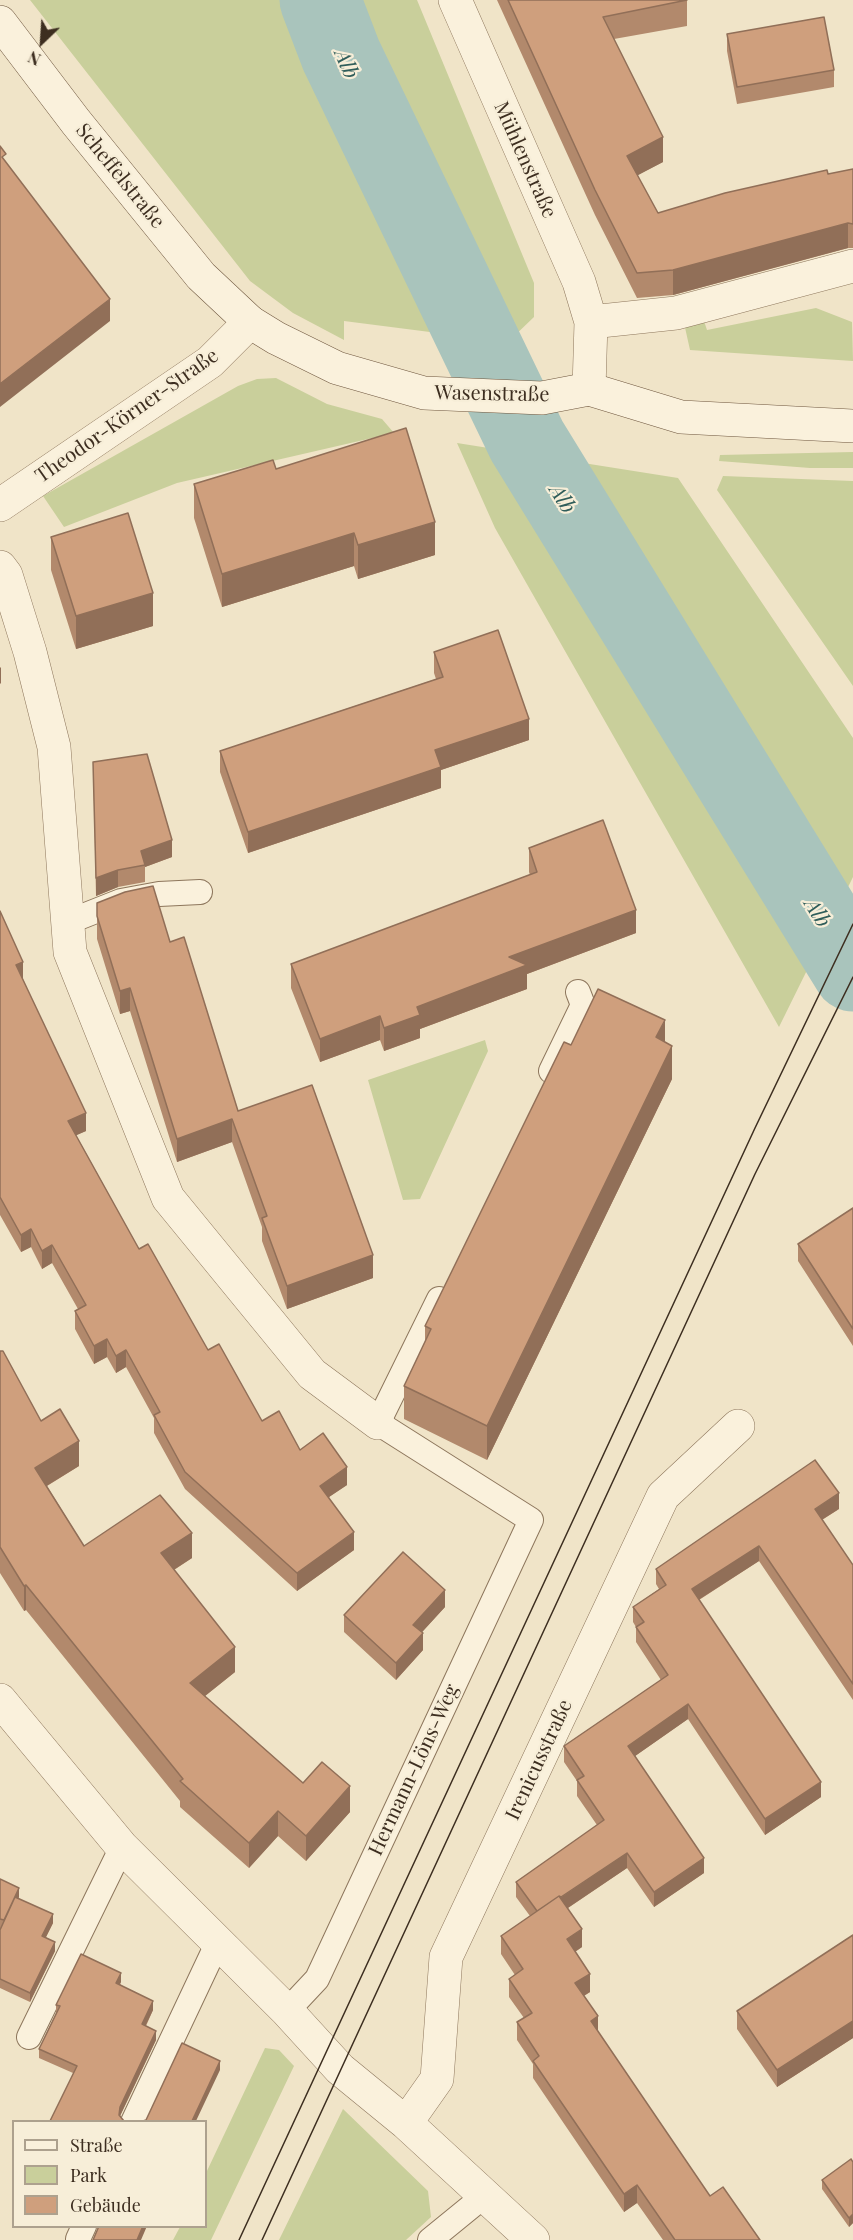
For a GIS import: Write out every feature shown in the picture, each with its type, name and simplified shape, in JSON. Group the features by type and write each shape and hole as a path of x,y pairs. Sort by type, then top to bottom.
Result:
{"street":[{"name":"Mühlenstraße","path":"455,0 579,282 591,322 589,389"},
{"name":"Scheffelstraße","path":"0,22 76,122 201,276 250,322"},
{"path":"591,322 676,313 853,269"},
{"name":"Wasenstraße","path":"250,322 276,338 337,368 424,393 542,398 589,389 681,417 853,426"},
{"name":"Theodor-Körner-Straße","path":"0,505 210,362 250,322"},
{"path":"0,567 6,575 30,652 54,747 70,952 168,1198 312,1374 378,1424"},
{"name":"Irenicusstraße","path":"406,2123 437,2079 446,1957 663,1496 738,1426"},
{"path":"0,1700 122,1847 217,1944 287,2011 340,2069 406,2123 533,2240"}],"lane":[{"path":"68,922 121,901 159,894 200,892"},
{"path":"541,1091 583,1005 579,992"},
{"path":"378,1424 451,1273"},
{"name":"Hermann-Löns-Weg","path":"287,2011 317,1979 531,1520 378,1424"},
{"path":"29,2037 122,1847"},
{"path":"134,2120 217,1944"},
{"path":"430,2240 484,2196"}],"green space":[{"path":"30,0 417,0 534,283 534,317 508,342 344,321 344,340 293,313 250,281"},
{"path":"816,308 852,322 853,361 690,350 684,323 703,318 707,330"},
{"path":"276,378 327,404 382,419 394,433 177,483 64,527 43,496 238,386 257,379"},
{"path":"457,443 678,478 853,738 853,877 779,1027 495,528"},
{"path":"853,452 853,468 810,468 719,461 720,455"},
{"path":"723,476 853,481 853,686 717,490"},
{"path":"485,1040 488,1051 420,1199 403,1200 368,1080"},
{"path":"265,2048 279,2050 294,2066 211,2240 173,2240 179,2228 207,2228 207,2171"},
{"path":"343,2109 428,2191 431,2217 406,2240 279,2240"}],"building":[{"path":"508,0 687,0 603,17 663,137 627,156 658,213 725,193 827,170 828,174 853,169 853,224 848,223 673,270 637,273 595,190"},
{"path":"824,17 834,70 737,87 727,34"},
{"path":"0,146 6,154 2,157 110,299 0,384"},
{"path":"406,428 435,522 358,545 354,533 222,574 194,484 273,460 276,469"},
{"path":"128,513 153,593 76,616 51,537"},
{"path":"498,630 529,719 435,750 441,767 248,832 220,751 443,677 434,652"},
{"path":"147,754 172,840 141,851 145,865 118,870 96,878 93,762"},
{"path":"603,820 636,910 509,957 527,965 417,1007 420,1015 384,1028 380,1016 320,1039 291,964 537,872 529,848"},
{"path":"153,886 170,942 184,937 238,1111 312,1085 373,1255 287,1286 262,1218 267,1216 232,1119 177,1139 130,988 120,991 97,916 97,903 125,892"},
{"path":"0,911 23,962 16,965 86,1113 68,1121 139,1249 148,1244 208,1350 219,1344 262,1421 279,1411 300,1450 323,1433 347,1467 320,1486 354,1532 297,1573 185,1472 154,1415 160,1412 126,1350 116,1356 107,1339 94,1346 75,1311 86,1305 52,1245 42,1251 31,1229 21,1235 0,1197"},
{"path":"598,989 665,1020 656,1037 672,1046 487,1426 404,1386 431,1329 425,1326 564,1042 571,1045"},
{"path":"853,1208 853,1329 798,1244"},
{"path":"0,1351 3,1351 41,1421 60,1409 79,1441 35,1468 84,1546 160,1495 192,1533 161,1553 235,1647 190,1683 303,1783 322,1762 350,1786 306,1836 278,1811 249,1843 180,1781 183,1779 26,1585 24,1586 0,1547"},
{"path":"815,1460 839,1493 815,1509 853,1565 853,1684 759,1546 692,1589 821,1782 765,1819 688,1704 628,1746 704,1858 654,1892 627,1853 537,1911 516,1882 604,1820 577,1780 584,1776 564,1746 668,1675 636,1627 644,1622 633,1607 666,1585 656,1569"},
{"path":"403,1552 445,1590 413,1625 423,1633 396,1663 344,1615"},
{"path":"0,1879 19,1888 4,1920 0,1919"},
{"path":"559,1896 582,1929 567,1939 590,1974 575,1983 598,2016 591,2021 710,2196 723,2187 760,2240 675,2240 637,2185 624,2194 533,2061 539,2056 517,2022 532,2013 509,1979 523,1969 501,1936"},
{"path":"15,1897 53,1914 42,1936 55,1942 30,1993 0,1979 0,1930"},
{"path":"853,1935 853,2021 777,2070 737,2011"},
{"path":"81,1954 121,1973 116,1983 153,2001 142,2024 156,2031 120,2107 119,2115 123,2120 50,2120 77,2066 39,2049 60,2006 56,2005"},
{"path":"182,2043 220,2061 192,2120 146,2120"},
{"path":"851,2159 853,2162 853,2214 849,2218 822,2180"},
{"path":"98,2228 142,2228 137,2240 93,2240"}],"waterway":[{"name":"Alb","path":"320,0 341,55 527,441 853,971"}],"tram line":[{"path":"239,2240 755,1128 853,924"},
{"path":"262,2240 755,1174 853,977"}]}
